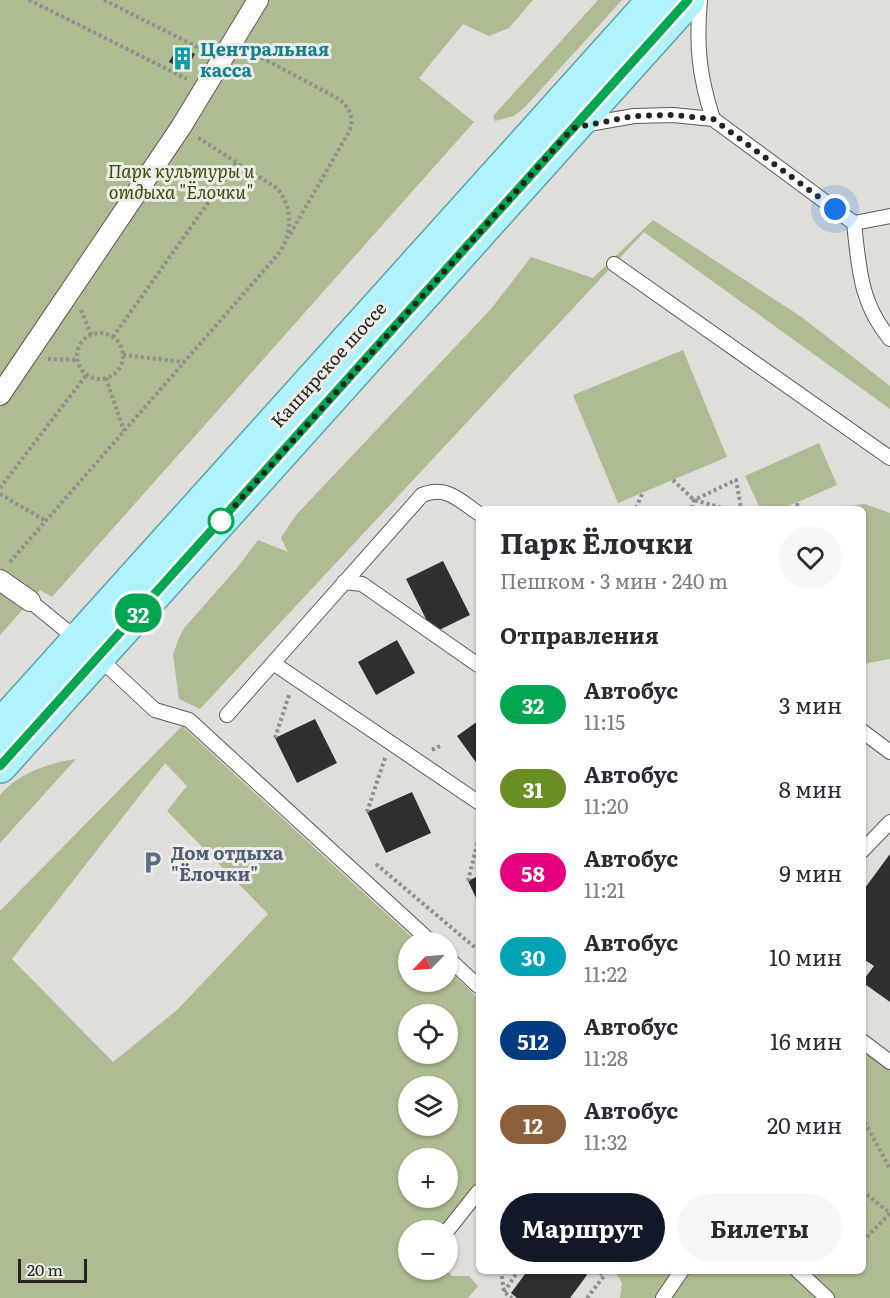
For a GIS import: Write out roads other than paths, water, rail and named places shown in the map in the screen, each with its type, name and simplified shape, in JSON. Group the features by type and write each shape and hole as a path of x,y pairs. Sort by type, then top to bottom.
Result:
{"main road":[{"name":"Каширское шоссе","path":"0,766 88,649 654,0"},
{"name":"Каширское шоссе","path":"0,728 88,649 573,128 688,0"}],"street":[{"path":"0,395 181,127 258,0"},
{"path":"4,573 30,601"}],"lane":[{"path":"700,0 698,46 700,68 713,119"},
{"path":"573,128 634,116 673,115 713,119 854,223 863,291 874,316 890,339"},
{"path":"854,223 890,216"},
{"path":"614,264 890,458"},
{"path":"226,715 422,495 433,490 450,493 476,512"},
{"path":"344,582 362,584 476,664"},
{"path":"30,601 88,649 154,710 189,720 420,932"},
{"path":"273,663 476,801"},
{"path":"866,733 890,752"},
{"path":"866,847 890,822"},
{"path":"458,967 476,984"},
{"path":"866,1044 890,1062"},
{"path":"456,1220 476,1195"},
{"path":"663,1298 679,1274"},
{"path":"801,1274 827,1298"}],"place":[{"name":"Центральная касса","path":"182,58"},
{"name":"Дом отдыха \"Ёлочки\"","path":"153,862"}],"park label":[{"name":"Парк культуры и отдыха \"Ёлочки\"","path":"181,180"}]}
